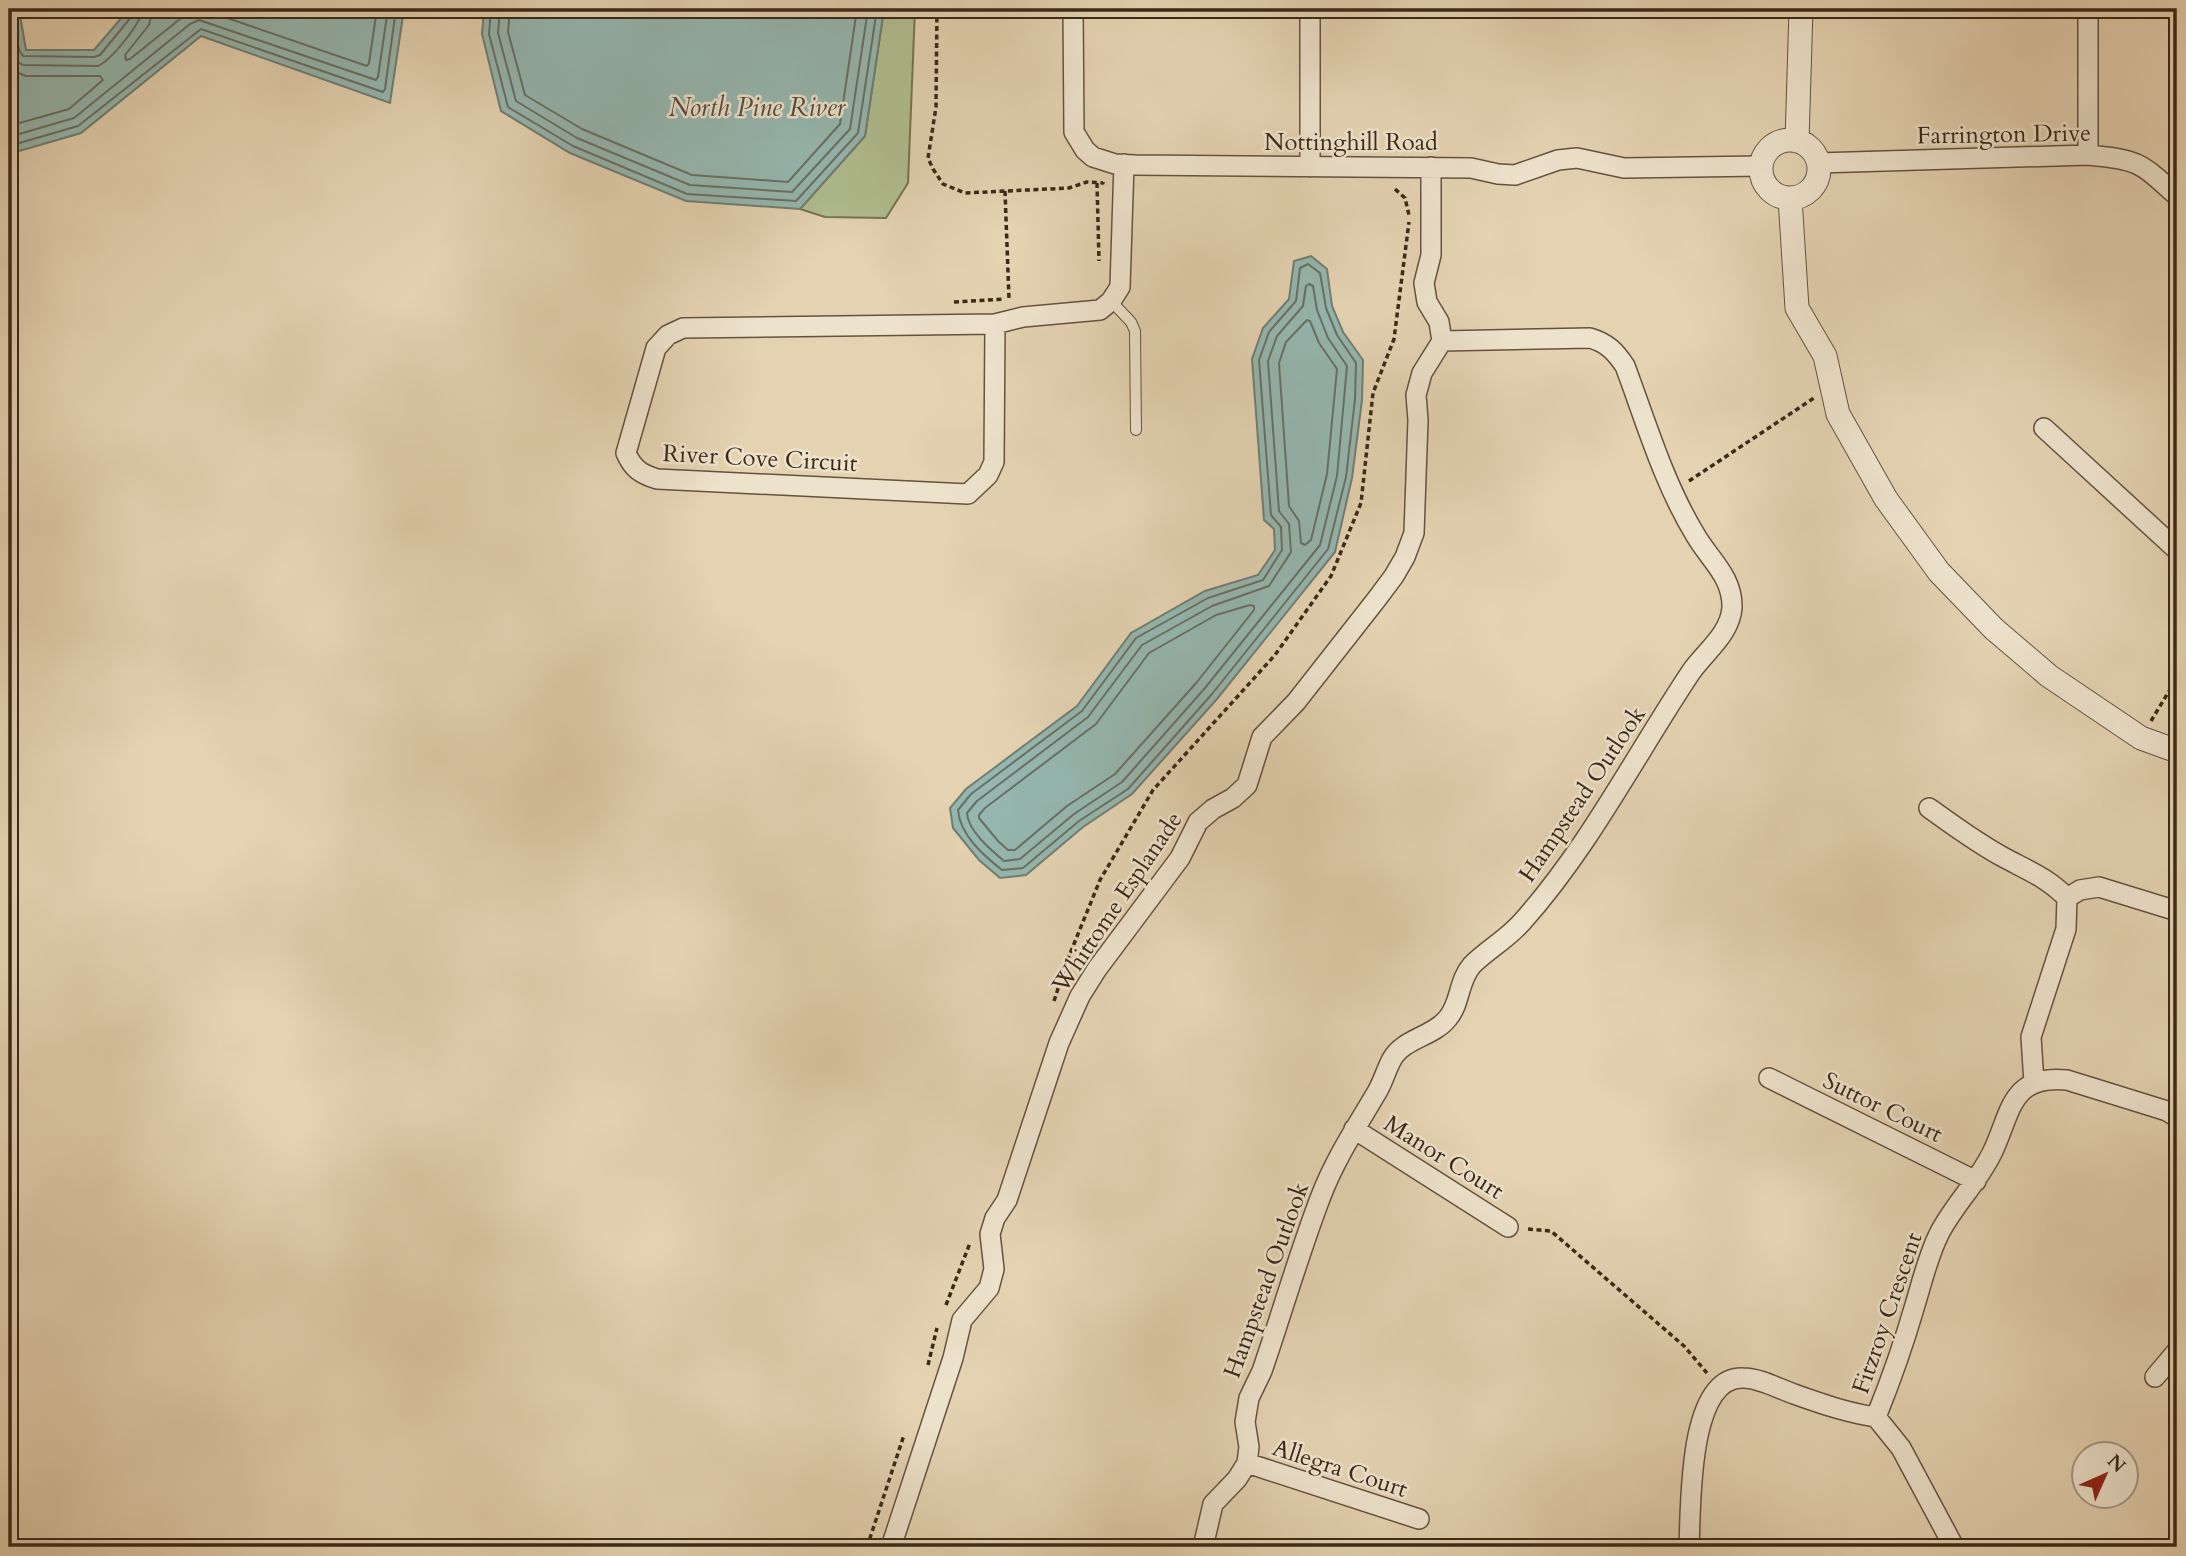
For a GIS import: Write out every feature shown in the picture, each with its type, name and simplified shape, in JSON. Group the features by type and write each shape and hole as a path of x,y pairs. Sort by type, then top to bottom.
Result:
{"street":[{"path":"1073,9 1074,132 1085,150 1101,161"},
{"path":"1310,9 1310,167"},
{"path":"1797,141 1801,9"},
{"path":"2088,9 2088,155"},
{"path":"1787,140 1797,141 1810,149 1818,163 1818,171 1812,187 1806,193 1790,198 1772,192 1762,176 1761,166 1769,148 1787,140"},
{"name":"Farrington Drive","path":"1818,163 2088,155 2127,159 2141,164 2177,196"},
{"name":"Nottinghill Road","path":"1101,161 1116,177 1310,167 1471,168 1515,175 1558,160 1577,158 1624,168 1761,166"},
{"path":"1431,167 1431,256 1424,284 1427,302 1439,322 1442,341"},
{"path":"1111,301 1120,287 1116,177"},
{"path":"1790,198 1797,308 1825,356 1838,414 1886,499 1939,572 1994,629 2049,676 2141,738 2177,751"},
{"name":"River Cove Circuit","path":"995,324 994,462 988,475 968,494 657,480 641,474 626,453 656,348 668,335 683,328 995,324 1023,317 1100,310 1111,301"},
{"name":"Hampstead Outlook","path":"1247,1463 1249,1447 1245,1422 1249,1398 1262,1370 1322,1194 1354,1129 1379,1089 1392,1058 1403,1046 1441,1026 1450,1015 1460,983 1472,965 1520,925 1569,864 1693,670 1727,626 1732,610 1731,593 1724,574 1696,536 1673,492 1625,366 1617,354 1604,342 1590,338 1442,341"},
{"name":"Whittome Esplanade","path":"891,1547 953,1358 962,1320 989,1288 993,1269 990,1234 995,1218 1007,1200 1059,1043 1080,996 1180,858 1198,822 1247,785 1262,737 1296,702 1400,566 1414,533 1418,420 1416,395 1422,373 1442,341"},
{"path":"2044,428 2177,550"},
{"path":"1929,808 2003,857 2040,874 2067,898 2066,929 2031,1037 2034,1083 2052,1079 2067,1080 2167,1111 2177,1117"},
{"path":"2067,898 2080,890 2099,887 2177,911"},
{"name":"Suttor Court","path":"1769,1078 1976,1181"},
{"name":"Fitzroy Crescent","path":"1954,1547 1902,1448 1876,1417 1939,1234 1993,1152 2011,1105 2021,1092 2034,1083"},
{"name":"Manor Court","path":"1354,1129 1508,1227"},
{"path":"2155,1377 2169,1364 2177,1351"},
{"path":"1689,1547 1698,1431 1705,1406 1718,1387 1743,1378 1848,1413 1876,1417"},
{"path":"1203,1547 1213,1504 1237,1479 1247,1463"},
{"name":"Allegra Court","path":"1247,1463 1419,1519"}],"lane":[{"path":"1111,301 1131,322 1135,331 1136,430"}],"path":[{"path":"937,9 936,107 928,158 943,184 965,192 1069,188 1116,177 1101,161"},
{"path":"1097,183 1099,265"},
{"path":"1050,1012 1067,961 1100,880 1153,790 1275,655 1331,576 1361,503 1373,393 1394,339 1410,217 1405,198 1396,189 1383,186"},
{"path":"1004,191 1009,299"},
{"path":"954,302 1018,298 1023,317"},
{"path":"1673,492 1830,387"},
{"path":"2141,738 2177,677"},
{"path":"1508,1227 1551,1231 1684,1346 1718,1387"},
{"path":"945,1309 972,1237"},
{"path":"928,1366 940,1321"},
{"path":"867,1547 906,1430"}],"green space":[{"path":"884,9 915,9 908,183 886,218 825,217 800,209 865,136"}],"water":[{"path":"9,9 19,9 26,50 94,50 129,9 404,9 390,103 201,36 81,133 9,154"},
{"name":"North Pine River","path":"484,9 884,9 865,136 800,209 686,201 570,153 501,111 482,34"},
{"path":"1311,256 1327,269 1332,306 1343,332 1363,360 1362,400 1352,478 1335,552 1217,699 1132,794 1083,827 1026,875 1000,878 979,860 953,828 950,808 966,789 1077,706 1131,633 1205,591 1258,575 1275,550 1274,529 1264,520 1252,359 1263,328 1289,299 1294,261"}]}
